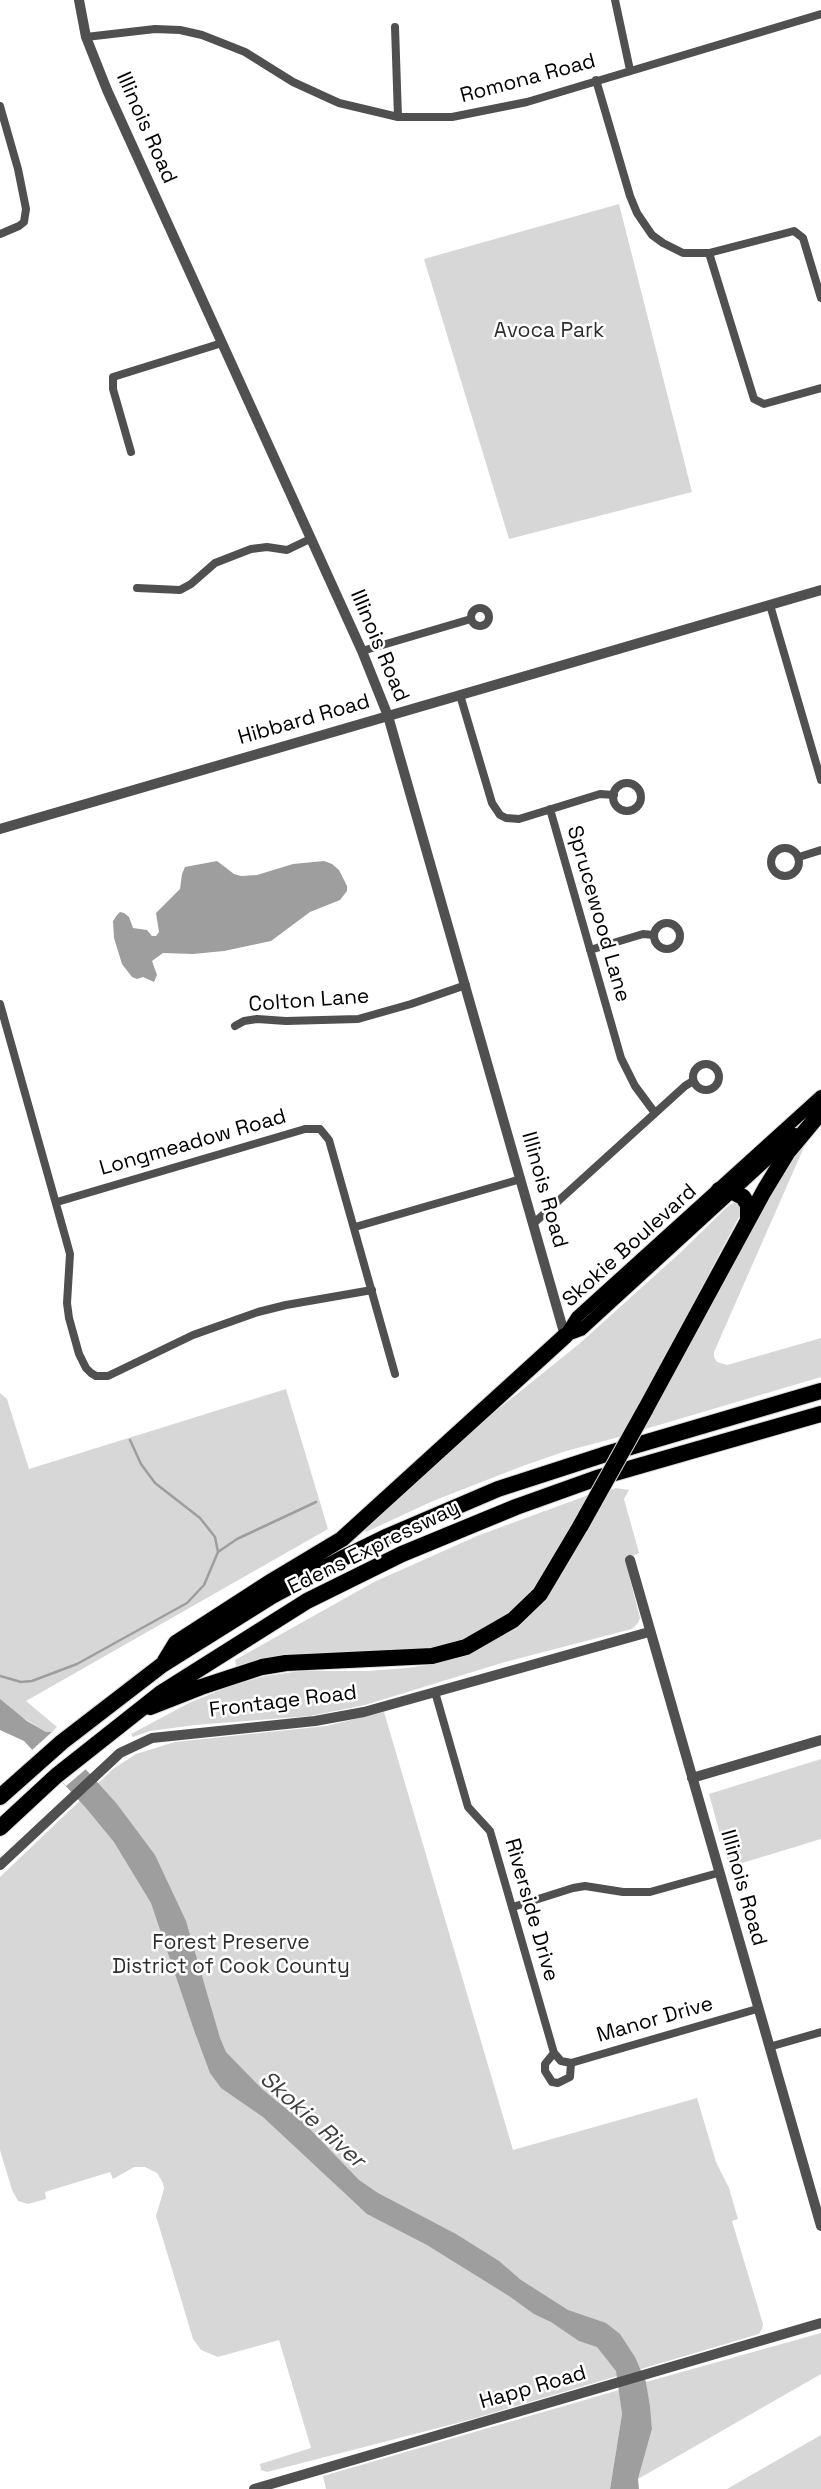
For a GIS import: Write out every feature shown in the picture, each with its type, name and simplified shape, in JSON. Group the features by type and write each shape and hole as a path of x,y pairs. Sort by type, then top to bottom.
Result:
{"highway":[{"path":"138,1711 262,1667 286,1663 432,1656 466,1647 513,1620 540,1594 645,1410 764,1191 788,1153 821,1112"},
{"path":"726,1191 739,1193 746,1201 747,1222"},
{"path":"162,1665 176,1643 271,1581 342,1539 565,1336"},
{"name":"Edens Expressway","path":"0,1797 62,1742 162,1665 272,1596 341,1559 498,1489 821,1391"},
{"name":"Edens Expressway","path":"0,1828 56,1776 161,1693 307,1601 462,1527 597,1478 821,1414"}],"main road":[{"name":"Skokie Boulevard","path":"565,1336 581,1330 821,1096"},
{"name":"Skokie Boulevard","path":"726,1191 821,1112"}],"street":[{"name":"Illinois Road","path":"79,0 86,37 107,90 362,652 388,716 565,1336"},
{"path":"615,0 630,70"},
{"name":"Romona Road","path":"86,37 155,29 180,30 202,35 245,52 320,96 358,109 398,117 452,117 527,102 821,14"},
{"path":"395,27 398,117"},
{"path":"596,80 630,196 652,235 683,253 709,253 786,232 799,233 806,246 821,298"},
{"path":"0,106 26,209 24,222 0,234"},
{"path":"709,253 754,399 758,403 770,403 821,388"},
{"path":"131,452 113,389 113,377 222,343"},
{"path":"137,588 180,590 215,563 251,549 268,547 287,550 310,539"},
{"name":"Hibbard Road","path":"0,829 821,590"},
{"path":"770,605 821,780"},
{"path":"362,652 471,619"},
{"name":"Sprucewood Lane","path":"460,695 495,810 500,815 513,819 550,810 621,1058 635,1086 655,1113"},
{"path":"550,810 600,794 614,795"},
{"path":"799,857 821,850"},
{"path":"590,950 643,934 654,935"},
{"name":"Colton Lane","path":"235,1026 257,1019 358,1019 466,985"},
{"path":"0,1004 70,1254 67,1303 69,1318 82,1361 96,1376 114,1374 193,1335 248,1315 286,1305 372,1290"},
{"path":"534,1223 693,1081"},
{"name":"Longmeadow Road","path":"57,1202 305,1129 323,1131 330,1140 395,1374"},
{"path":"355,1227 522,1179"},
{"name":"Illinois Road","path":"630,1560 821,2226"},
{"name":"Frontage Road","path":"0,1865 120,1754 152,1738 315,1721 364,1712 649,1632"},
{"name":"Riverside Drive","path":"435,1692 468,1807 491,1831 554,2053 566,2062"},
{"path":"692,1778 821,1740"},
{"path":"513,1907 584,1886 623,1892 650,1892 718,1873"},
{"name":"Manor Drive","path":"566,2062 757,2008"},
{"path":"769,2047 821,2032"},
{"path":"554,2053 545,2064 545,2071 552,2082 558,2083 570,2077 566,2062"},
{"name":"Happ Road","path":"254,2489 821,2323"}],"green space":[{"name":"Avoca Park","path":"619,204 692,492 509,539 424,259"},
{"path":"808,1138 714,1357 717,1362 727,1365 821,1338 821,1377 642,1430 794,1151"},
{"path":"740,1202 741,1213 623,1436 520,1467 433,1501 366,1532 363,1527 461,1439 579,1344 729,1205"},
{"path":"286,1389 328,1529 26,1701 57,1727 52,1732 46,1732 14,1712 0,1726 0,1393 7,1399 29,1469"},
{"path":"609,1490 629,1490 624,1499 639,1553 625,1560 640,1618 632,1629 505,1662 365,1705 310,1716 195,1725 150,1731 133,1737 131,1734 189,1703 230,1686 265,1676 301,1671 406,1668 435,1664 480,1648 507,1633 540,1604 570,1561"},
{"path":"591,1494 539,1582 510,1612 472,1636 427,1650 260,1660 236,1666 235,1660 374,1582 477,1536"},
{"name":"Forest Preserve District of Cook County","path":"384,1712 513,2150 697,2098 716,2162 729,2188 738,2219 732,2221 763,2324 759,2334 469,2420 267,2472 261,2470 260,2464 311,2448 279,2340 218,2357 201,2350 193,2339 156,2216 164,2189 157,2173 145,2167 134,2167 113,2179 110,2172 45,2192 46,2199 28,2204 18,2201 12,2190 0,2150 0,1877 113,1769 136,1754 175,1742 326,1726"},
{"path":"821,1759 821,1839 729,1867 709,1794"},
{"path":"821,2333 821,2374 638,2479 652,2429 646,2382"},
{"path":"619,2390 622,2414 610,2489 326,2489 323,2476"},
{"path":"821,2435 821,2489 727,2489"}],"shaded area":[{"path":"217,861 241,876 257,875 293,864 324,861 339,870 347,891 340,900 310,912 271,941 224,951 163,953 152,961 157,975 154,982 143,977 132,977 122,964 114,938 113,921 117,915 124,913 129,917 133,928 147,930 152,936 156,936 159,932 156,913 180,889 185,867"},
{"path":"0,1699 27,1721 46,1732 52,1732 117,1804 155,1855 186,1921 226,2052 262,2089 306,2125 359,2180 378,2193 456,2234 568,2310 606,2323 620,2334 635,2357 646,2382 650,2407 652,2429 638,2479 639,2489 610,2489 622,2414 616,2371 597,2347 579,2341 427,2245 367,2214 263,2117 221,2088 210,2073 151,1903 114,1842 86,1808 24,1741 0,1730"}],"pier":[{"path":"52,1732 86,1769 66,1786 32,1750"}],"waterway":[{"path":"130,1440 141,1464 155,1483 200,1518 215,1537 218,1552"},
{"path":"0,1676 21,1682 32,1681 77,1664 187,1603 204,1585 218,1552 237,1539 316,1502"}],"water label":[{"name":"Skokie River","path":"312,2120"}]}
